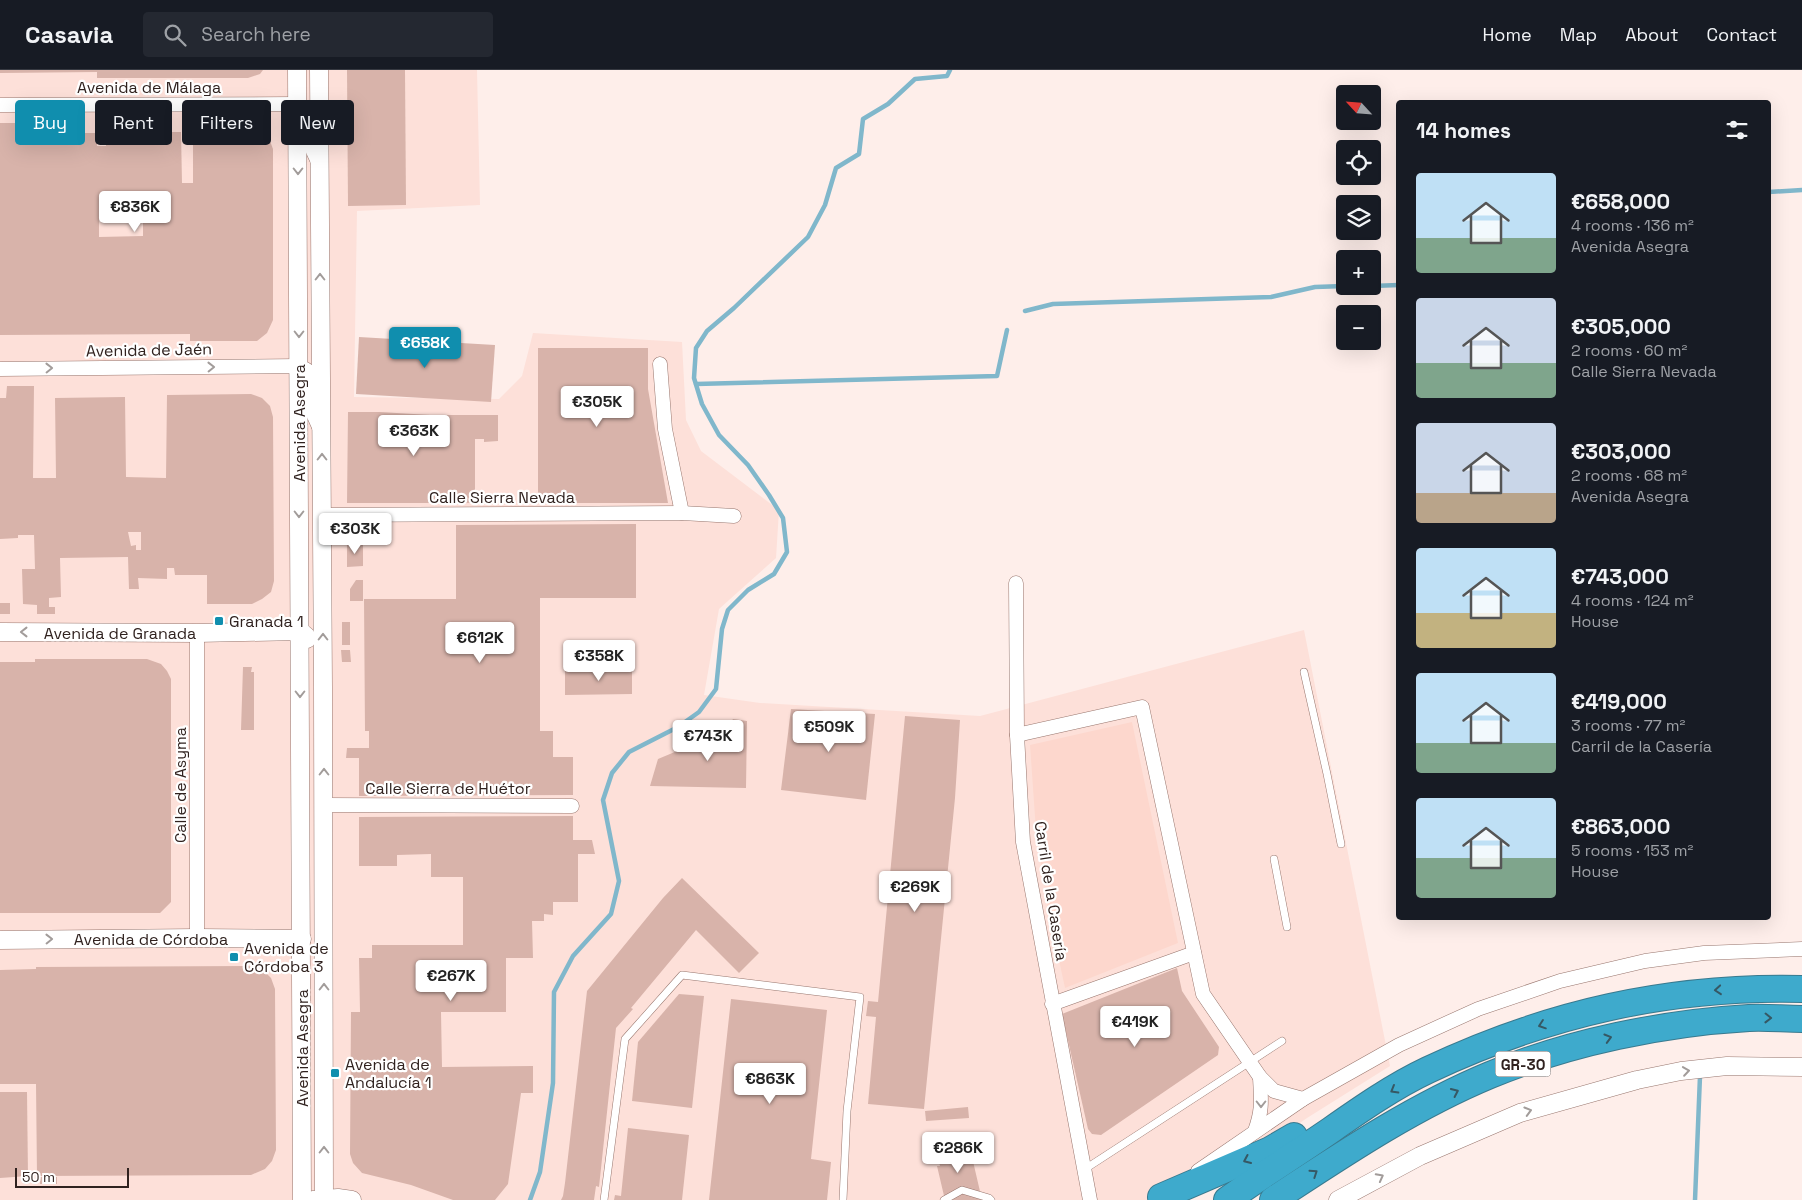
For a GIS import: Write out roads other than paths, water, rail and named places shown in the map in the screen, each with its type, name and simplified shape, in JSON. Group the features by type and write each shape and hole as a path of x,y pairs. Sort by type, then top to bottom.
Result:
{"highway":[{"name":"GR-30","path":"1227,1200 1355,1113 1426,1071 1507,1037 1560,1019 1616,1005 1673,995 1730,989 1802,989"},
{"name":"GR-30","path":"1273,1200 1340,1156 1417,1110 1490,1075 1619,1035 1680,1025 1750,1018 1802,1019"},
{"path":"1159,1199 1270,1150 1321,1120 1355,1113"}],"street":[{"name":"Avenida Asegra","path":"298,70 298,100"},
{"name":"Avenida Asegra","path":"320,70 324,805 320,1199"},
{"name":"Avenida de Málaga","path":"0,105 281,104"},
{"name":"Avenida Asegra","path":"298,145 302,1200"},
{"path":"312,145 320,166"},
{"path":"660,364 665,429 682,513"},
{"path":"299,366 307,370 311,385 310,406 321,433"},
{"name":"Avenida de Jaén","path":"0,369 299,366"},
{"name":"Calle Sierra Nevada","path":"322,515 682,513 734,516"},
{"name":"Carril de la Casería","path":"1016,583 1017,735 1023,842 1090,1200"},
{"path":"300,631 306,636 311,648 312,666 323,686"},
{"name":"Avenida de Granada","path":"0,632 197,633 300,631"},
{"name":"Calle de Asyma","path":"197,633 197,938"},
{"path":"1017,735 1142,707 1203,994 1260,1077 1274,1091 1297,1103"},
{"path":"300,805 324,805"},
{"name":"Calle Sierra de Huétor","path":"324,805 572,806"},
{"path":"302,939 324,919"},
{"name":"Avenida de Córdoba","path":"0,940 302,939"},
{"path":"1159,1199 1255,1130 1297,1103 1399,1045 1478,1009 1560,981 1645,961 1704,953 1802,949"},
{"path":"1052,1004 1194,953"},
{"path":"1338,1200 1420,1156 1520,1113 1637,1080 1682,1071 1727,1066 1802,1067"},
{"path":"1255,1130 1262,1104 1260,1077"},
{"path":"320,1199 352,1200"}],"lane":[{"path":"1304,672 1328,774 1341,844"},
{"path":"1274,859 1287,927"},
{"path":"604,1200 624,1039 682,975 860,997 848,1111 843,1200"},
{"path":"1085,1169 1282,1041"},
{"path":"944,1200 962,1190 992,1200"}],"waterway":[{"path":"530,1200 540,1172 553,1083 554,992 573,956 611,914 619,881 603,800 612,773 629,752 678,727 699,712 716,689 722,629 728,610 748,590 774,574 787,552 783,518 748,465 719,435 702,404 694,378 696,348 707,331 734,308 808,237 825,205 836,168 859,154 863,119 888,104 915,79 947,76 950,70"},
{"path":"1771,192 1802,190"},
{"path":"1381,286 1396,285"},
{"path":"1025,311 1053,304 1271,297 1315,287 1336,286"},
{"path":"696,384 997,376 1007,330"},
{"path":"1695,1200 1700,1076"}],"place":[{"name":"Granada 1","path":"219,621"},
{"name":"Avenida de Córdoba 3","path":"234,957"},
{"name":"Avenida de Andalucía 1","path":"335,1073"}]}
